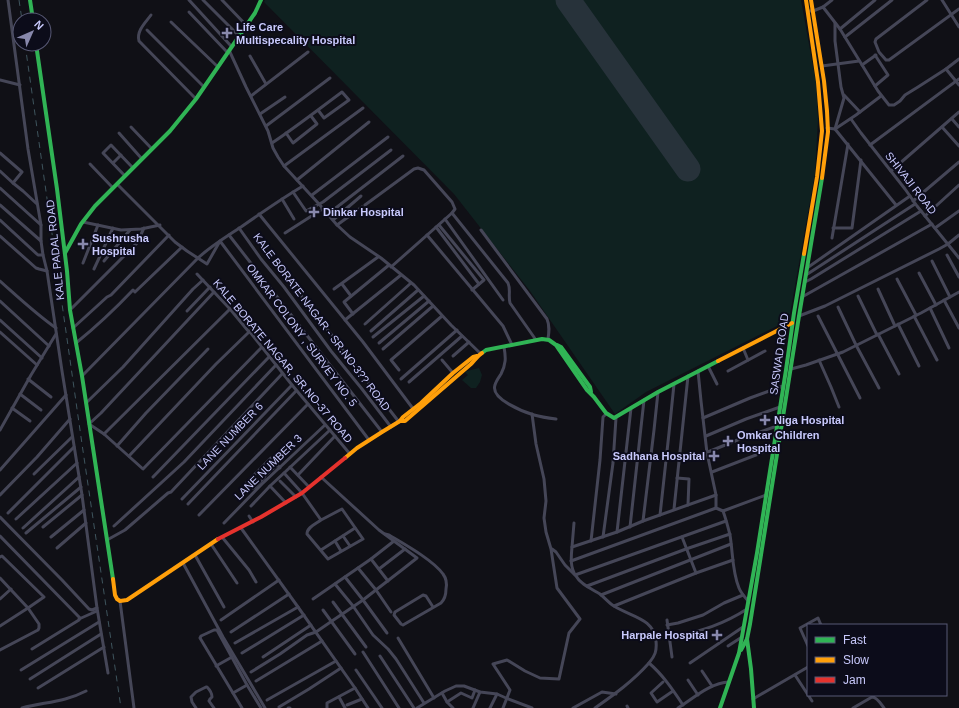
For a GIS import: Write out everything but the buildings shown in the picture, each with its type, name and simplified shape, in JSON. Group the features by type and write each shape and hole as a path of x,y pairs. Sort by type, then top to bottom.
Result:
{"main road":[{"path":"30,0 32,12"},
{"path":"65,253 83,222 95,206 175,126 196,99 255,13 261,0"},
{"name":"SASWAD ROAD","path":"720,708 739,653 748,609 774,448 792,323 817,177 822,128 818,82 806,0"},
{"name":"SASWAD ROAD","path":"747,639 822,178 827,128 827,111 812,0"},
{"name":"KALE PADAL ROAD","path":"37,52 65,253 70,310 82,376 115,595 120,601"},
{"path":"442,387 454,373 473,357 486,350 548,339 561,347 590,387 591,392 606,414 610,417 616,418 674,383 792,323"},
{"path":"120,601 122,602 129,599 222,537 254,522 302,493 369,440 400,422 403,417 415,411 475,360 479,354"},
{"path":"739,653 747,639"},
{"path":"747,639 754,708"}],"street":[{"path":"8,0 28,149 42,225 41,241 43,255 47,271 81,487 97,609 108,673"},
{"path":"189,0 229,49 266,126 278,157 284,166 324,208 337,225 411,283 479,354"},
{"path":"203,0 239,36"},
{"path":"222,0 246,25"},
{"path":"808,11 813,11 823,7 832,0"},
{"path":"840,29 875,0"},
{"path":"845,37 892,0"},
{"path":"927,0 876,39 875,42 879,52 886,60 889,60 959,9"},
{"path":"942,0 959,27"},
{"path":"823,7 840,29 881,96 889,105 894,105 959,59"},
{"path":"189,12 229,49"},
{"path":"151,15 140,31 138,36 139,41 196,99"},
{"path":"171,22 218,66"},
{"path":"835,23 835,41 841,87 844,98 835,128"},
{"path":"147,30 204,87"},
{"path":"251,96 308,52"},
{"path":"862,65 879,52"},
{"path":"875,55 888,75 875,86"},
{"path":"250,56 266,84"},
{"path":"822,66 859,61"},
{"path":"870,145 958,82 946,69"},
{"path":"266,126 330,78"},
{"path":"0,80 20,85"},
{"path":"272,143 342,92 348,100 324,118 318,110"},
{"path":"843,93 860,112"},
{"path":"822,128 835,128 881,96"},
{"path":"260,114 285,97"},
{"path":"284,166 362,108"},
{"path":"891,171 959,112"},
{"path":"286,133 293,143 317,124 311,116"},
{"name":"SHIVAJI ROAD","path":"851,118 870,145 959,258"},
{"path":"952,119 959,127"},
{"path":"297,180 370,122"},
{"path":"131,127 152,149"},
{"path":"942,127 959,146"},
{"path":"835,128 896,205"},
{"path":"119,133 142,159"},
{"path":"312,195 388,137"},
{"path":"832,238 848,144"},
{"path":"125,176 103,152 111,145 133,168"},
{"path":"293,192 306,211 320,204 391,150"},
{"path":"0,153 22,172 13,183"},
{"path":"113,163 121,155"},
{"path":"328,214 403,156"},
{"path":"833,228 852,228 861,160"},
{"path":"806,275 914,202 959,162"},
{"path":"90,164 113,188"},
{"path":"337,225 414,169 418,168 424,170 452,202 455,209 427,235 344,302 353,314"},
{"path":"0,171 38,205"},
{"path":"117,184 182,247 207,264 220,241"},
{"path":"925,216 959,185"},
{"path":"82,376 198,258 259,214 303,186"},
{"path":"0,188 42,225"},
{"path":"333,220 361,196"},
{"path":"807,268 910,196"},
{"path":"282,199 294,219"},
{"path":"0,205 41,241"},
{"path":"284,234 324,208"},
{"path":"805,282 921,211"},
{"path":"935,228 959,211"},
{"path":"452,213 508,283 510,288 508,298 510,303 536,340"},
{"path":"259,214 363,342 415,411"},
{"path":"445,219 503,300"},
{"path":"0,220 38,255 43,255"},
{"path":"83,222 121,230 160,225"},
{"path":"802,297 932,224"},
{"path":"83,263 98,225"},
{"path":"437,226 484,280 472,290"},
{"path":"437,226 479,284"},
{"path":"94,269 113,228"},
{"path":"70,310 137,243 144,228"},
{"name":"KALE BORATE NAGAR - SR.NO-3?? ROAD","path":"239,228 331,351 391,427"},
{"path":"104,261 130,230"},
{"path":"481,230 547,319 549,323 548,339"},
{"path":"799,316 824,306 948,244 959,234"},
{"path":"73,328 107,298 169,235"},
{"path":"229,235 382,432"},
{"path":"427,235 503,326 512,345"},
{"path":"0,236 36,268 47,271"},
{"name":"OMKAR COLONY , SURVEY NO. 5","path":"220,241 369,440"},
{"path":"76,343 119,305 133,290 136,292 182,247"},
{"path":"947,255 959,277"},
{"path":"334,289 378,256"},
{"path":"932,261 950,296"},
{"path":"275,262 400,422"},
{"path":"920,273 936,305"},
{"name":"KALE BORATE NAGAR, SR.NO-37 ROAD","path":"196,274 230,309 248,332 250,332 282,374 350,454"},
{"path":"345,320 401,275"},
{"path":"897,279 937,360"},
{"path":"86,403 123,367 193,289 203,280"},
{"path":"0,281 56,328"},
{"path":"365,324 411,283"},
{"path":"342,284 352,296"},
{"path":"186,310 210,287"},
{"path":"878,289 919,366"},
{"path":"371,331 418,290"},
{"path":"214,292 89,424 104,434 143,469 262,347"},
{"path":"791,369 838,354 915,316 959,292"},
{"path":"373,337 424,296"},
{"path":"858,296 900,374"},
{"path":"944,300 959,328"},
{"path":"0,301 13,311 49,346"},
{"path":"379,343 429,302"},
{"path":"383,349 433,306"},
{"path":"838,307 879,388"},
{"path":"930,308 949,348"},
{"path":"104,434 230,309"},
{"path":"46,320 54,315"},
{"path":"399,370 391,360 442,316"},
{"path":"818,316 860,398"},
{"path":"0,320 42,358"},
{"path":"129,456 216,364 248,332 257,326"},
{"path":"401,379 456,330"},
{"path":"0,332 37,365"},
{"path":"0,430 28,379 56,334"},
{"path":"409,382 462,336"},
{"path":"453,356 469,342"},
{"path":"504,347 505,363 494,386 494,391 504,401 519,409 532,414 556,419"},
{"path":"743,348 748,360"},
{"path":"116,446 208,349"},
{"path":"728,371 765,351"},
{"path":"153,477 269,357"},
{"path":"442,360 454,373"},
{"path":"819,360 839,407"},
{"path":"114,526 184,462 276,365"},
{"path":"708,366 717,384"},
{"path":"698,371 708,453 716,495 716,508"},
{"path":"107,540 125,530 171,492 282,374"},
{"path":"674,509 688,376"},
{"path":"28,379 51,397"},
{"path":"660,515 674,383"},
{"name":"LANE NUMBER 6","path":"182,499 292,385"},
{"path":"703,418 783,386"},
{"path":"188,504 296,391"},
{"path":"643,521 658,392"},
{"path":"20,394 41,410"},
{"path":"0,470 66,395"},
{"path":"630,527 644,400"},
{"path":"199,515 308,404"},
{"path":"706,436 746,419 780,407"},
{"path":"12,408 30,421"},
{"path":"617,532 631,408"},
{"path":"503,708 510,690 493,664 507,660 540,678 559,679 569,633 580,619 557,588 552,549 546,532 544,518 546,500 544,479 536,444 532,414"},
{"path":"591,541 603,417 606,414"},
{"path":"603,537 613,463 616,418"},
{"path":"0,495 70,419"},
{"name":"LANE NUMBER 3","path":"224,523 278,466 325,425"},
{"path":"679,459 693,458 708,453 740,439 777,426"},
{"path":"251,506 270,486 330,430"},
{"path":"298,475 335,436"},
{"path":"34,474 72,437"},
{"path":"8,513 74,447"},
{"path":"712,472 774,448"},
{"path":"271,458 278,466 265,476 260,470 271,458"},
{"path":"16,519 77,463"},
{"path":"290,467 309,487"},
{"path":"258,471 265,479 253,488 247,483 258,471"},
{"path":"284,473 302,493 322,520"},
{"path":"23,528 79,477"},
{"path":"251,672 307,635 316,632 363,600 417,558 384,533 321,477"},
{"path":"678,478 689,479 688,505"},
{"path":"280,481 296,497"},
{"path":"270,486 286,503"},
{"path":"26,533 81,487"},
{"path":"43,527 82,495"},
{"path":"572,547 716,495"},
{"path":"722,511 766,495"},
{"path":"571,562 716,508 722,511 726,521 730,534 732,560 739,588 749,603"},
{"path":"342,509 355,528 363,539 328,559 307,534 308,528 342,509"},
{"path":"51,537 84,510"},
{"path":"249,516 254,522"},
{"path":"0,517 89,609 97,609"},
{"path":"575,575 726,521"},
{"path":"57,548 86,523"},
{"path":"574,523 571,562 575,575 579,581 601,595 614,606 650,625 654,632 657,648 656,655 637,676 617,694 595,708"},
{"path":"240,528 304,615 368,708"},
{"path":"321,550 355,528"},
{"path":"384,533 430,561 443,574 447,586 446,596 441,603 402,625 394,615 395,612 423,595 426,596 433,607"},
{"path":"587,586 730,534"},
{"path":"0,536 74,611 79,619"},
{"path":"343,536 350,546"},
{"path":"222,537 249,570 256,582"},
{"path":"682,537 696,573"},
{"path":"335,541 341,551"},
{"path":"313,599 371,559 394,541"},
{"path":"211,544 237,583"},
{"path":"601,595 731,544"},
{"path":"379,569 405,548"},
{"path":"552,549 575,575"},
{"path":"195,555 224,607"},
{"path":"0,557 2,556 44,597 0,627"},
{"path":"371,559 388,581"},
{"path":"614,606 732,560"},
{"path":"183,563 247,685 263,707"},
{"path":"358,568 376,590 391,612"},
{"path":"345,577 387,633"},
{"path":"0,578 28,608 39,624 40,628 0,650"},
{"path":"221,620 279,580"},
{"path":"335,584 353,606 373,635 389,650 404,670 424,704"},
{"path":"0,599 11,589"},
{"path":"231,632 289,594"},
{"path":"668,624 678,623 703,615 724,603 743,595"},
{"path":"120,601 134,708"},
{"path":"333,602 366,647"},
{"path":"236,643 298,607"},
{"path":"32,649 97,609"},
{"path":"669,639 719,625 748,609"},
{"path":"324,610 355,654"},
{"path":"242,653 304,615"},
{"path":"807,624 818,618 821,624"},
{"path":"667,620 672,657"},
{"path":"21,670 99,622"},
{"path":"690,663 744,626 750,624"},
{"path":"807,624 800,628 807,644"},
{"path":"263,657 311,625"},
{"path":"242,708 200,638 201,636 214,630 219,632 263,707"},
{"path":"30,679 101,634"},
{"path":"728,646 742,637 747,639"},
{"path":"398,638 434,698"},
{"path":"256,681 322,641"},
{"path":"38,688 104,647"},
{"path":"384,653 389,650"},
{"path":"363,652 399,708"},
{"path":"380,656 414,708"},
{"path":"216,666 232,657"},
{"path":"267,700 336,661"},
{"path":"649,663 657,670 683,705"},
{"path":"279,707 341,668"},
{"path":"753,699 807,668"},
{"path":"356,670 382,708"},
{"path":"702,671 712,686"},
{"path":"795,675 807,693"},
{"path":"688,680 698,695"},
{"path":"663,682 651,693 657,702 673,691"},
{"path":"678,708 712,686 722,682 729,682"},
{"path":"233,693 247,685"},
{"path":"417,708 456,686 464,686 480,692 497,694 532,708"},
{"path":"196,708 191,699 192,696 196,692 206,687 212,695 209,701 214,708"},
{"path":"327,708 327,703 355,688"},
{"path":"447,702 461,693 472,698 475,690"},
{"path":"22,708 65,699 86,691"},
{"path":"473,708 480,692"},
{"path":"573,708 602,692 617,694"},
{"path":"442,693 447,702 453,708"},
{"path":"490,708 497,694"},
{"path":"809,696 812,701"},
{"path":"338,697 346,707 362,699"},
{"path":"853,708 872,697 877,699 884,708"}],"shaded area":[{"path":"265,0 801,0 816,83 818,120 815,173 789,320 646,392 615,414 530,291 454,194 264,2"},
{"path":"479,368 482,375 480,382 476,388 471,388 462,380 468,375 465,372"}],"runway":[{"path":"568,0 688,169"}],"railway":[{"path":"19,0 21,12"},
{"path":"26,52 121,708"}],"traffic: fast":[{"path":"30,0 32,12"},
{"path":"65,253 81,224 95,206 170,131 196,99 255,13 261,0"},
{"path":"37,52 57,189 70,310 82,376 113,579"},
{"path":"741,650 747,639 750,624 822,178"},
{"path":"720,708 739,653 757,553 804,254"},
{"path":"482,353 486,350 542,339 549,340 556,345 587,390 606,413 614,418 658,392 718,361"},
{"path":"557,345 561,347 590,387 591,392"},
{"path":"747,639 754,708"}],"traffic: slow":[{"path":"804,254 817,177 822,131 818,82 806,0"},
{"path":"811,0 824,81 827,111 828,132 822,178"},
{"path":"718,361 792,323"},
{"path":"345,458 357,448 382,432 400,421 405,421 482,353"},
{"path":"400,421 453,373 473,357 477,356"},
{"path":"113,579 117,599 120,601 127,600 218,539"}],"traffic: jam":[{"path":"218,539 261,517 302,493 345,458"}],"place":[{"name":"Life Care Multispecality Hospital","path":"227,33"},
{"name":"Dinkar Hospital","path":"314,212"},
{"name":"Sushrusha Hospital","path":"83,244"},
{"name":"Niga Hospital","path":"765,420"},
{"name":"Omkar Children Hospital","path":"728,441"},
{"name":"Sadhana Hospital","path":"714,456"},
{"name":"Harpale Hospital","path":"717,635"}]}
